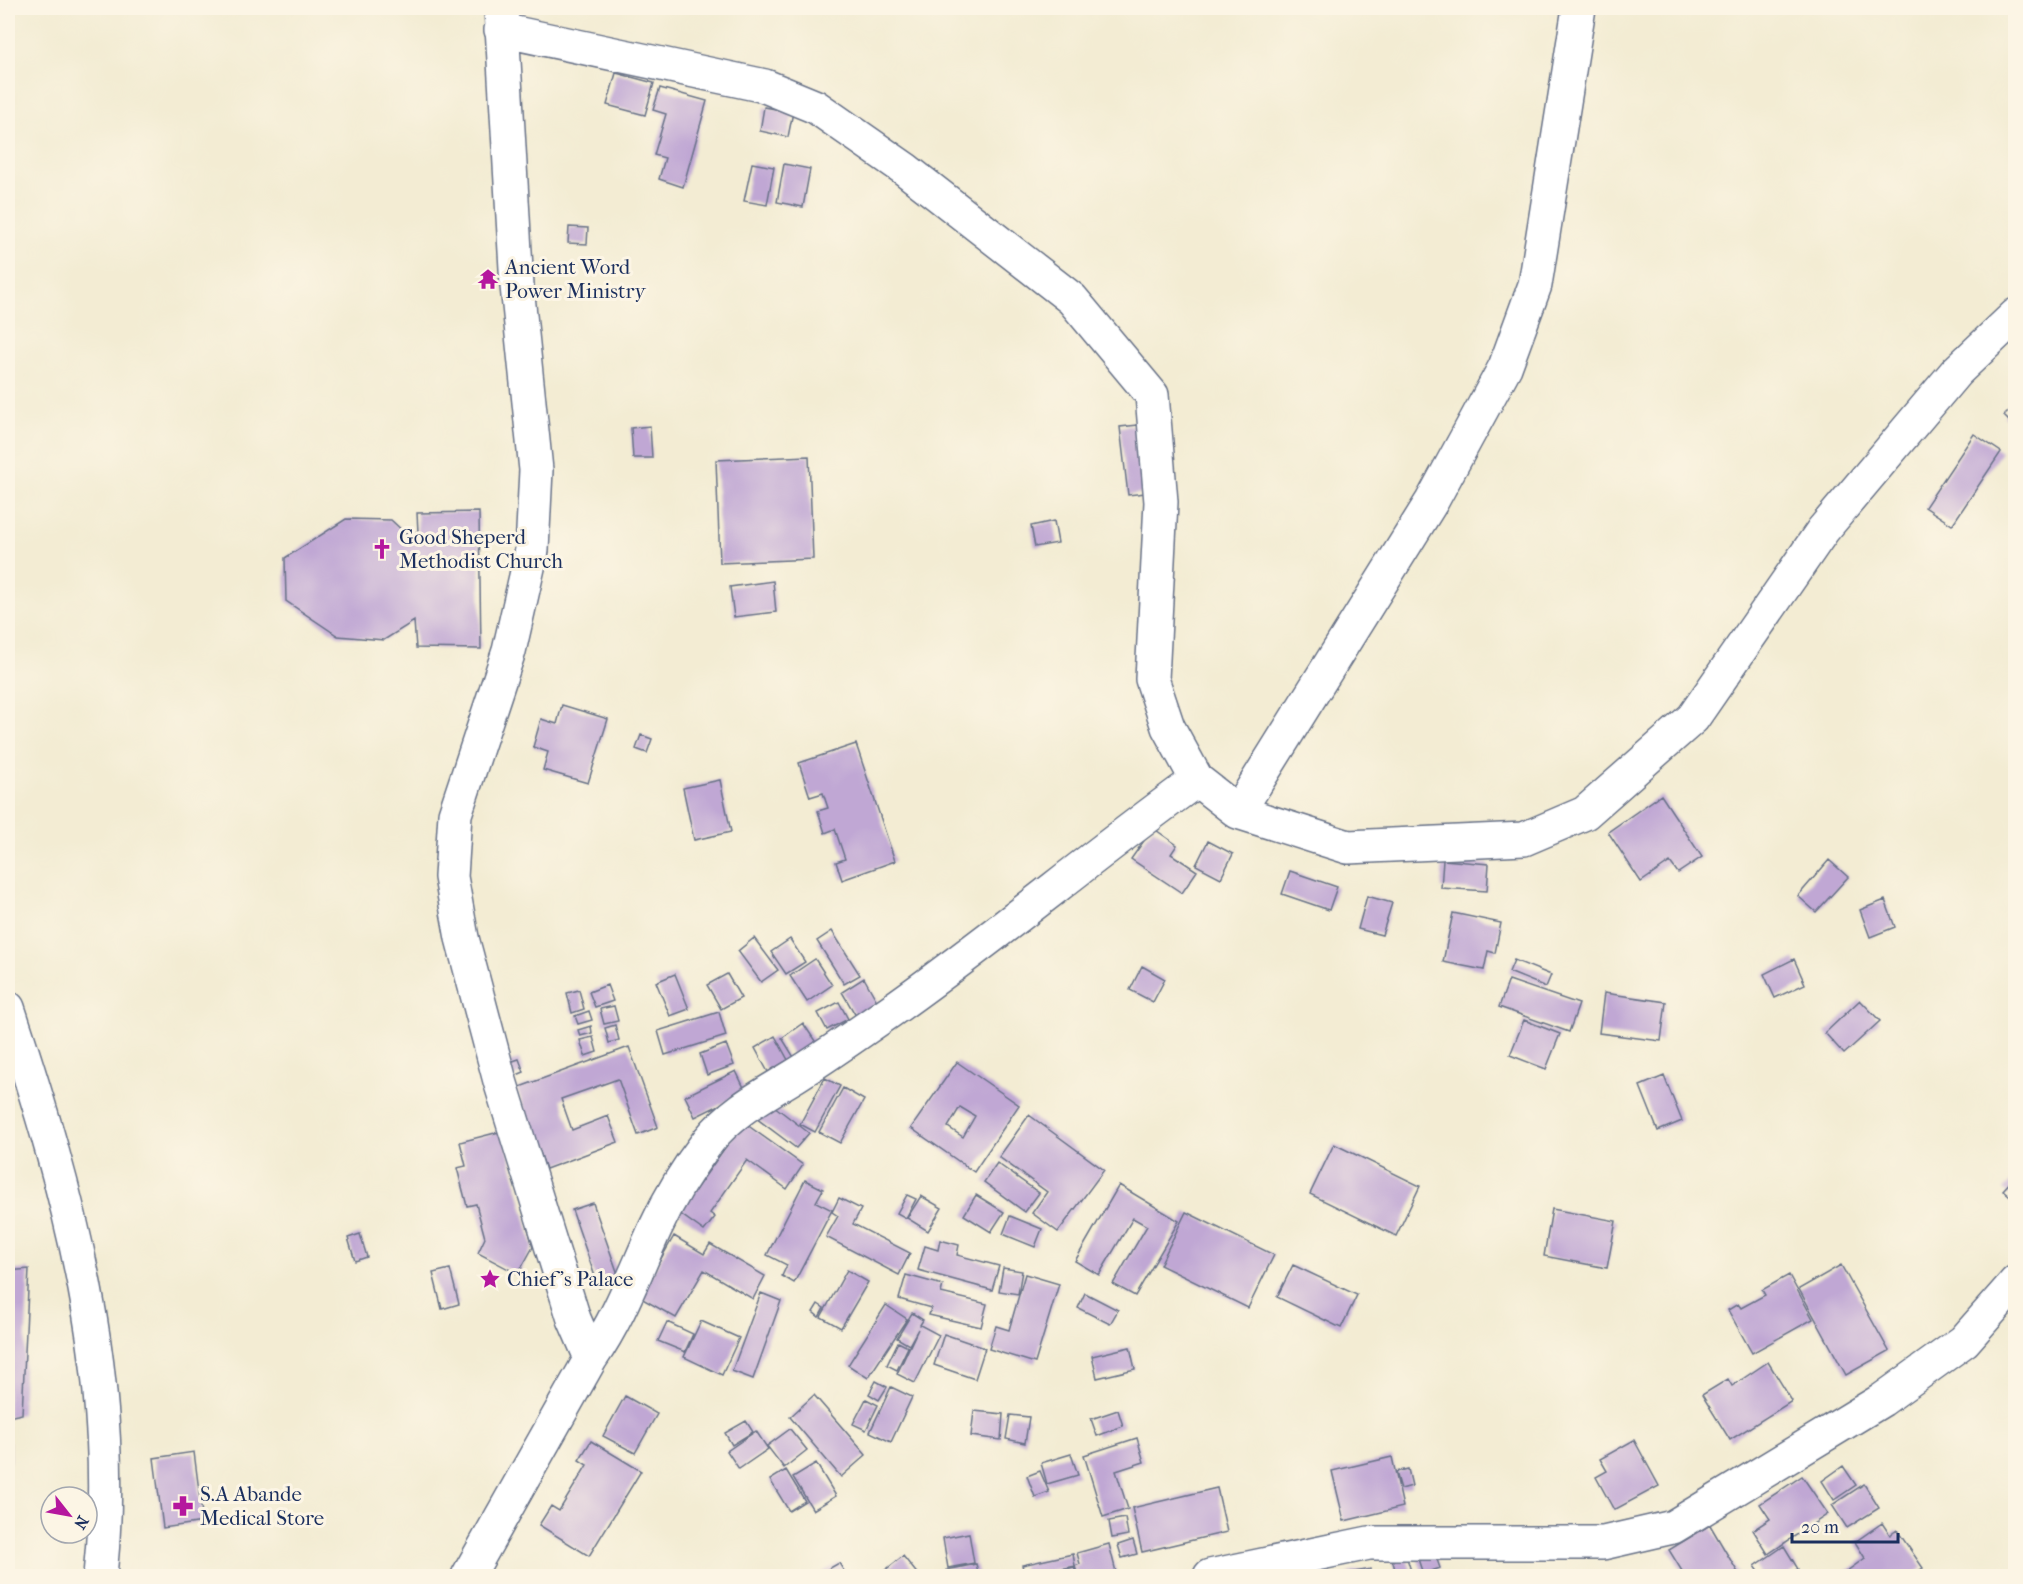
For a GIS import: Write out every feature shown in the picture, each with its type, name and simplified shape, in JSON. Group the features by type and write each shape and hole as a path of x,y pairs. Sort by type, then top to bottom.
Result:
{"street":[{"path":"1238,812 1432,501 1505,367 1535,285 1580,8"},
{"path":"591,1358 574,1319 503,1091 462,938 451,877 455,814 509,651 532,539 536,470 517,286 501,19 765,86 816,107 905,169 1072,299 1152,395 1161,502 1152,679 1168,727 1197,780 1238,812 1348,847 1524,838 1585,813 1693,718 1823,530 1956,372 2016,315"},
{"path":"468,1576 591,1358 608,1334 656,1226 675,1191 709,1140 736,1111 795,1075 935,979 1130,828 1197,780"},
{"path":"8,1008 75,1230 93,1340 105,1466 100,1576"},
{"path":"1210,1576 1369,1543 1603,1544 1673,1527 1882,1400 1964,1341 2016,1282"}],"building":[{"path":"616,73 654,83 645,115 607,105"},
{"path":"660,88 707,101 683,187 659,179 665,158 654,155 666,114 653,110"},
{"path":"764,107 793,112 788,137 760,131"},
{"path":"752,163 774,167 767,205 744,201"},
{"path":"784,164 810,169 803,207 777,202"},
{"path":"569,227 588,228 587,244 568,243"},
{"path":"2016,404 2016,428 2004,416"},
{"path":"1147,424 1154,492 1128,495 1120,427"},
{"path":"650,426 652,458 633,458 631,428"},
{"path":"1974,434 2001,452 1952,525 1925,507"},
{"path":"809,456 813,559 720,563 716,460"},
{"path":"479,512 481,649 416,648 414,621 384,640 338,636 286,601 285,558 346,519 391,520 405,533 418,532 417,513"},
{"path":"1054,521 1058,543 1035,547 1031,526"},
{"path":"773,581 776,612 734,617 730,587"},
{"path":"562,705 608,719 588,783 543,770 548,752 533,747 541,719 557,724"},
{"path":"641,735 652,739 647,753 636,749"},
{"path":"856,744 895,861 842,880 836,862 845,859 835,829 825,833 818,811 828,808 823,793 810,797 799,763"},
{"path":"720,780 731,832 694,840 683,788"},
{"path":"1661,795 1702,857 1678,873 1670,862 1641,882 1608,832"},
{"path":"1153,828 1177,845 1171,854 1197,871 1182,893 1131,859"},
{"path":"1208,841 1233,854 1221,878 1196,865"},
{"path":"1443,860 1489,864 1487,891 1441,888"},
{"path":"1829,860 1848,877 1816,912 1798,896"},
{"path":"1290,871 1337,887 1329,910 1282,894"},
{"path":"1367,896 1392,903 1382,935 1358,929"},
{"path":"1885,900 1895,927 1870,937 1860,910"},
{"path":"1453,913 1501,923 1495,953 1488,951 1484,970 1443,962"},
{"path":"832,931 860,975 844,984 817,941"},
{"path":"754,938 778,970 761,982 738,951"},
{"path":"790,939 805,962 786,974 771,952"},
{"path":"815,959 832,985 807,1002 790,976"},
{"path":"1794,959 1805,984 1775,998 1764,974"},
{"path":"1514,960 1551,975 1546,987 1509,972"},
{"path":"1142,966 1165,979 1153,1002 1130,990"},
{"path":"675,974 689,1009 670,1016 656,982"},
{"path":"727,974 741,998 721,1009 707,985"},
{"path":"864,978 878,1003 856,1016 842,992"},
{"path":"1509,980 1579,1004 1569,1032 1499,1007"},
{"path":"607,985 613,1001 595,1007 589,992"},
{"path":"579,990 584,1009 572,1013 567,993"},
{"path":"1604,993 1666,1002 1661,1041 1599,1033"},
{"path":"1860,1000 1880,1021 1844,1054 1825,1033"},
{"path":"839,1002 848,1019 827,1030 818,1013"},
{"path":"614,1006 618,1021 604,1024 600,1009"},
{"path":"589,1011 592,1020 578,1024 575,1016"},
{"path":"719,1012 726,1036 665,1055 658,1031"},
{"path":"1524,1020 1560,1034 1546,1069 1510,1055"},
{"path":"803,1023 817,1044 795,1059 782,1038"},
{"path":"615,1025 619,1040 609,1043 605,1028"},
{"path":"591,1026 592,1033 580,1036 578,1030"},
{"path":"775,1036 788,1060 768,1072 755,1048"},
{"path":"593,1037 597,1052 585,1056 580,1040"},
{"path":"726,1044 734,1065 707,1075 700,1054"},
{"path":"629,1047 658,1127 638,1135 618,1079 561,1099 572,1130 608,1116 618,1142 546,1169 517,1088"},
{"path":"519,1059 524,1072 512,1077 507,1063"},
{"path":"957,1062 1019,1105 974,1172 911,1128","holes":["960,1107 975,1116 963,1137 948,1127"]},
{"path":"736,1071 746,1092 695,1117 685,1096"},
{"path":"1664,1076 1682,1121 1658,1131 1640,1086"},
{"path":"825,1078 840,1086 815,1132 800,1124"},
{"path":"843,1088 864,1100 840,1143 819,1132"},
{"path":"765,1099 809,1133 796,1148 752,1115"},
{"path":"1029,1115 1104,1170 1058,1232 1032,1213 1047,1192 999,1157"},
{"path":"743,1122 803,1165 787,1189 747,1160 710,1213 715,1217 704,1231 679,1213"},
{"path":"503,1131 533,1247 518,1274 478,1253 485,1238 476,1204 467,1206 457,1168 466,1166 460,1142"},
{"path":"1334,1144 1420,1186 1396,1236 1310,1194"},
{"path":"997,1163 1039,1193 1025,1212 984,1182"},
{"path":"2016,1176 2016,1201 2003,1190"},
{"path":"805,1180 823,1189 816,1202 832,1210 794,1283 782,1276 787,1265 767,1255"},
{"path":"1119,1185 1179,1221 1135,1296 1113,1284 1147,1226 1133,1218 1099,1275 1075,1261"},
{"path":"907,1195 916,1199 906,1218 897,1213"},
{"path":"976,1195 1004,1212 991,1232 964,1215"},
{"path":"921,1196 942,1208 928,1231 907,1218"},
{"path":"839,1198 861,1209 853,1224 910,1253 899,1275 826,1237 838,1216 832,1212"},
{"path":"593,1203 620,1280 599,1288 572,1210"},
{"path":"1552,1209 1616,1221 1607,1268 1544,1256"},
{"path":"1186,1212 1274,1255 1248,1308 1160,1265"},
{"path":"1010,1216 1042,1229 1035,1247 1003,1234"},
{"path":"360,1234 367,1257 355,1261 348,1238"},
{"path":"674,1236 704,1254 710,1244 765,1276 753,1299 704,1270 676,1318 639,1297"},
{"path":"940,1240 959,1245 957,1255 999,1266 992,1290 918,1270 925,1246 938,1250"},
{"path":"1293,1265 1357,1295 1341,1328 1277,1297"},
{"path":"1841,1265 1889,1351 1846,1375 1799,1289"},
{"path":"1003,1268 1022,1271 1018,1294 999,1291"},
{"path":"29,1269 22,1414 8,1417 8,1271"},
{"path":"450,1269 459,1304 442,1309 433,1273"},
{"path":"847,1270 868,1282 841,1328 821,1317"},
{"path":"1025,1274 1059,1284 1035,1363 989,1349 996,1326 1009,1330"},
{"path":"906,1275 943,1285 941,1293 987,1304 981,1327 929,1315 931,1308 899,1299"},
{"path":"1789,1275 1813,1319 1752,1353 1728,1310 1738,1304 1741,1308 1765,1295 1762,1290"},
{"path":"761,1293 781,1301 753,1379 732,1371"},
{"path":"1085,1293 1118,1310 1110,1324 1078,1308"},
{"path":"818,1304 824,1308 819,1317 813,1312"},
{"path":"886,1305 907,1319 868,1378 848,1365"},
{"path":"912,1313 923,1320 920,1325 939,1335 915,1383 897,1374 918,1329 909,1345 897,1338"},
{"path":"701,1321 739,1338 722,1375 684,1357"},
{"path":"667,1322 693,1334 685,1352 658,1341"},
{"path":"944,1334 985,1348 975,1379 934,1365"},
{"path":"898,1342 908,1347 897,1370 887,1365"},
{"path":"1130,1347 1135,1369 1097,1378 1092,1356"},
{"path":"1768,1362 1792,1401 1730,1440 1702,1395 1728,1379 1732,1386"},
{"path":"876,1381 887,1387 879,1400 869,1394"},
{"path":"891,1387 912,1397 891,1442 870,1432"},
{"path":"814,1395 866,1455 841,1477 790,1417"},
{"path":"625,1396 657,1414 635,1453 603,1436"},
{"path":"866,1399 878,1405 866,1430 853,1424"},
{"path":"1118,1410 1123,1426 1097,1436 1091,1419"},
{"path":"974,1411 1003,1414 1001,1440 971,1436"},
{"path":"1010,1415 1029,1417 1025,1443 1006,1439"},
{"path":"746,1421 753,1432 732,1445 725,1433"},
{"path":"790,1429 807,1450 784,1468 767,1446"},
{"path":"756,1431 768,1449 739,1469 727,1451"},
{"path":"1137,1438 1144,1462 1116,1471 1128,1509 1103,1517 1084,1455"},
{"path":"1634,1440 1659,1486 1614,1510 1596,1477 1607,1471 1600,1459"},
{"path":"591,1441 641,1471 589,1556 539,1525 551,1506 559,1511 587,1465 579,1460"},
{"path":"8,1442 10,1442 11,1462 8,1462"},
{"path":"194,1452 203,1522 163,1528 154,1458"},
{"path":"1071,1454 1078,1475 1047,1484 1041,1463"},
{"path":"1392,1457 1403,1507 1344,1521 1332,1471"},
{"path":"816,1463 836,1496 813,1510 793,1477"},
{"path":"1843,1466 1856,1485 1834,1500 1822,1481"},
{"path":"1408,1469 1412,1486 1401,1489 1396,1472"},
{"path":"786,1470 805,1501 789,1511 770,1480"},
{"path":"1040,1471 1049,1492 1035,1497 1027,1476"},
{"path":"1802,1476 1828,1514 1768,1554 1753,1530 1770,1519 1760,1504"},
{"path":"1864,1484 1879,1508 1847,1528 1832,1505"},
{"path":"1217,1488 1227,1532 1142,1552 1132,1508"},
{"path":"1125,1518 1128,1535 1112,1538 1109,1521"},
{"path":"1882,1523 1890,1535 1897,1530 1923,1568 1911,1576 1840,1576 1865,1558 1855,1542"},
{"path":"1710,1525 1740,1576 1685,1576 1669,1550"},
{"path":"969,1533 974,1563 948,1568 943,1538"},
{"path":"1133,1540 1137,1554 1122,1558 1118,1545"},
{"path":"1109,1544 1117,1576 1078,1576 1075,1566 1080,1564 1077,1553"},
{"path":"1784,1546 1798,1569 1786,1576 1762,1576 1755,1566"},
{"path":"1434,1551 1440,1568 1423,1574 1417,1556"},
{"path":"1073,1554 1075,1566 1025,1576 1022,1565"},
{"path":"1406,1555 1412,1574 1397,1576 1392,1559"},
{"path":"903,1556 919,1576 879,1575"},
{"path":"839,1563 847,1576 816,1576"},
{"path":"976,1564 979,1576 949,1576 947,1570"},
{"path":"1074,1567 1077,1576 1041,1576"},
{"path":"1371,1569 1372,1576 1349,1576 1348,1573"}],"place":[{"name":"Ancient Word Power Ministry","path":"488,279"},
{"name":"Good Sheperd Methodist Church","path":"382,549"},
{"name":"Chief's Palace","path":"490,1279"},
{"name":"S.A Abande Medical Store","path":"183,1506"}]}
